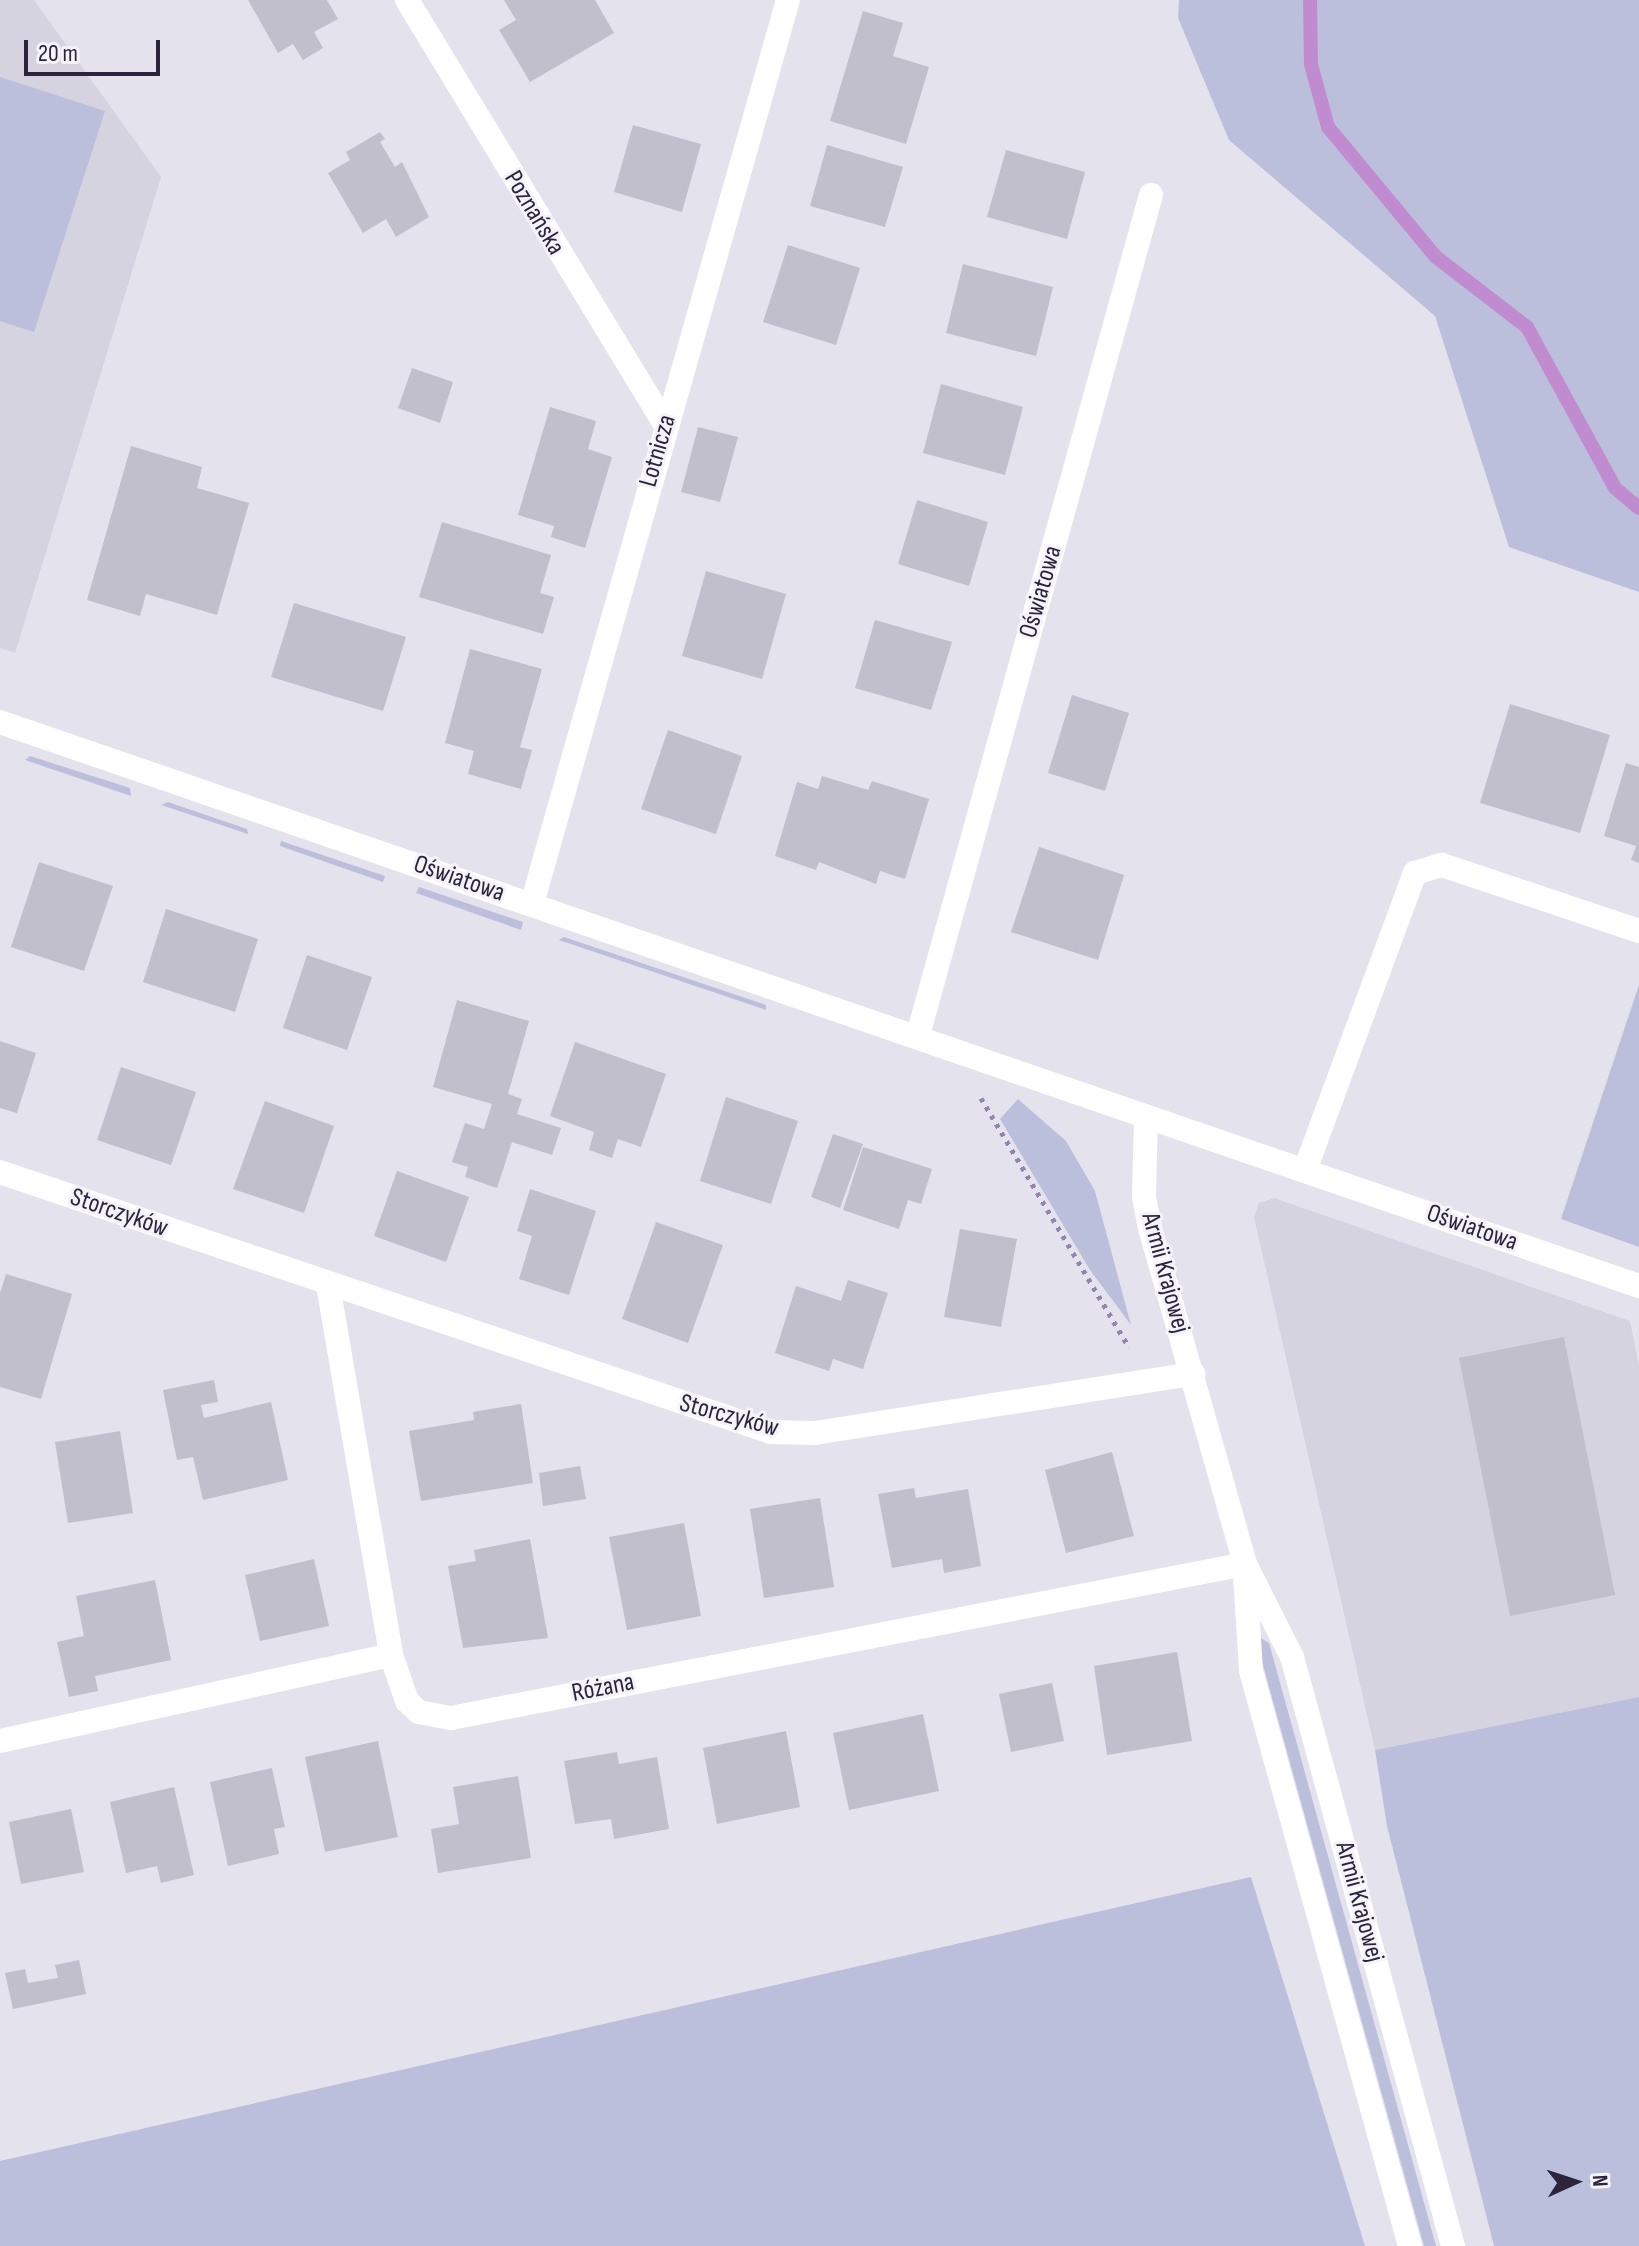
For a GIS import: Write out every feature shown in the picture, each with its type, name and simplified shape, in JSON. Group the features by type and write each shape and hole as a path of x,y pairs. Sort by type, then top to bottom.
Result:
{"street":[{"name":"Poznańska","path":"407,0 665,424"},
{"name":"Lotnicza","path":"532,904 665,424 788,0"},
{"name":"Oświatowa","path":"918,1035 1151,195"},
{"name":"Oświatowa","path":"0,722 918,1035 1146,1118 1639,1286"},
{"path":"1305,1170 1407,884 1415,873 1442,865 1639,931"},
{"name":"Armii Krajowej","path":"1146,1118 1144,1197 1150,1228 1245,1564 1292,1657 1453,2246"},
{"name":"Storczyków","path":"0,1172 771,1432 815,1433 1193,1374"},
{"path":"0,1741 391,1655 328,1285"},
{"name":"Armii Krajowej","path":"1245,1564 1251,1671 1410,2246"},
{"name":"Różana","path":"391,1655 407,1701 419,1712 451,1718 1245,1564"}],"path":[{"path":"981,1097 1149,1381"}],"shaded area":[{"path":"0,0 34,0 161,177 15,653 0,648"},
{"path":"1179,0 1639,0 1639,592 1509,547 1435,316 1229,140 1178,18"},
{"path":"0,77 105,111 34,332 0,321"},
{"path":"30,756 130,788 131,796 25,760"},
{"path":"168,802 247,829 248,834 161,805"},
{"path":"281,841 385,876 383,882 280,846"},
{"path":"419,887 523,922 521,930 416,893"},
{"path":"564,937 766,1005 766,1010 559,940"},
{"path":"1639,985 1639,1247 1561,1219"},
{"path":"1018,1099 1066,1141 1095,1191 1131,1325 1090,1270 1000,1119"},
{"path":"1274,1198 1630,1321 1639,1366 1639,1697 1375,1750 1254,1217 1259,1203"},
{"path":"1261,1638 1269,1643 1436,2246 1424,2246 1258,1647"},
{"path":"1639,1697 1639,2246 1494,2246 1387,1826 1375,1750"},
{"path":"1251,1877 1365,2246 0,2246 0,2161"}],"building":[{"path":"248,0 327,0 338,19 314,32 323,48 303,60 293,44 278,53"},
{"path":"504,0 595,0 614,33 530,82 499,30 516,20"},
{"path":"863,11 903,23 893,56 929,67 906,144 830,121"},
{"path":"633,125 701,144 682,212 614,192"},
{"path":"380,132 385,139 380,142 395,167 402,162 429,217 396,237 386,219 363,233 328,173 350,160 346,152"},
{"path":"827,145 903,167 885,227 810,206"},
{"path":"1006,150 1085,172 1067,239 987,217"},
{"path":"788,245 860,268 836,345 763,322"},
{"path":"963,264 1053,287 1036,356 946,333"},
{"path":"412,368 453,382 440,423 398,408"},
{"path":"941,384 1023,407 1005,475 923,453"},
{"path":"550,407 596,421 588,449 612,457 585,548 551,537 554,526 518,515"},
{"path":"698,427 738,437 720,502 681,492"},
{"path":"131,446 202,467 197,488 249,503 217,615 146,594 140,616 87,600"},
{"path":"917,500 988,522 969,586 898,564"},
{"path":"442,522 551,555 540,593 554,597 543,634 419,597"},
{"path":"706,571 786,594 762,679 682,656"},
{"path":"294,603 406,637 383,711 271,677"},
{"path":"875,620 952,642 931,710 855,688"},
{"path":"470,649 542,669 520,747 532,750 521,789 468,774 474,751 445,743"},
{"path":"1072,695 1129,713 1105,791 1048,773"},
{"path":"1510,704 1610,735 1580,833 1480,803"},
{"path":"668,730 742,756 716,834 641,809"},
{"path":"1626,763 1639,767 1639,863 1631,860 1636,846 1604,836"},
{"path":"822,776 868,790 872,781 929,799 905,879 880,871 876,884 819,862 816,870 775,856 797,782 818,789"},
{"path":"1039,847 1124,875 1098,960 1011,932"},
{"path":"39,862 113,886 84,971 11,947"},
{"path":"166,909 258,939 235,1012 143,982"},
{"path":"307,955 372,977 347,1050 283,1028"},
{"path":"457,1000 529,1021 508,1094 522,1099 517,1114 561,1128 552,1155 512,1142 497,1188 465,1177 468,1167 452,1162 465,1123 484,1129 492,1104 433,1087"},
{"path":"0,1041 36,1053 17,1113 0,1108"},
{"path":"575,1042 666,1074 641,1147 618,1139 612,1158 589,1150 594,1132 550,1116"},
{"path":"121,1067 196,1092 171,1165 97,1140"},
{"path":"726,1097 798,1121 771,1204 700,1181"},
{"path":"265,1101 334,1126 304,1213 233,1189"},
{"path":"833,1134 863,1144 840,1208 811,1197"},
{"path":"863,1147 932,1169 921,1204 908,1200 899,1229 843,1210"},
{"path":"397,1171 469,1197 446,1262 374,1236"},
{"path":"530,1189 596,1211 569,1295 519,1279 532,1236 517,1231"},
{"path":"656,1222 723,1245 688,1343 622,1319"},
{"path":"960,1229 1017,1239 1001,1327 944,1317"},
{"path":"6,1274 72,1294 41,1399 0,1387 0,1293"},
{"path":"848,1280 888,1293 863,1369 833,1359 829,1371 775,1353 796,1286 841,1301"},
{"path":"1564,1337 1615,1595 1510,1616 1459,1358"},
{"path":"214,1380 218,1402 201,1405 204,1418 271,1402 288,1480 203,1500 193,1457 177,1460 163,1390"},
{"path":"521,1404 533,1483 421,1501 409,1431 474,1420 473,1412"},
{"path":"120,1431 133,1513 68,1523 55,1442"},
{"path":"1112,1452 1134,1536 1066,1553 1045,1470"},
{"path":"580,1466 586,1499 543,1506 539,1473"},
{"path":"914,1488 916,1498 968,1489 981,1566 944,1573 942,1559 892,1568 878,1494"},
{"path":"820,1498 834,1587 764,1598 750,1509"},
{"path":"684,1523 701,1616 627,1630 609,1537"},
{"path":"530,1539 548,1638 463,1648 448,1566 476,1561 474,1550"},
{"path":"314,1559 329,1626 260,1641 245,1575"},
{"path":"155,1580 171,1660 95,1676 98,1691 69,1697 57,1642 84,1636 76,1596"},
{"path":"1177,1652 1192,1741 1107,1755 1094,1666"},
{"path":"1052,1683 1064,1741 1011,1752 999,1694"},
{"path":"923,1714 939,1791 849,1810 833,1733"},
{"path":"786,1731 800,1807 717,1824 703,1748"},
{"path":"378,1741 398,1837 325,1852 305,1757"},
{"path":"617,1752 619,1764 657,1757 669,1829 614,1839 611,1819 575,1824 564,1761"},
{"path":"272,1768 285,1827 274,1829 279,1854 228,1866 210,1782"},
{"path":"518,1776 531,1858 438,1873 431,1829 459,1824 453,1787"},
{"path":"174,1787 194,1875 161,1883 157,1866 126,1873 110,1802"},
{"path":"71,1809 84,1872 21,1884 9,1822"},
{"path":"79,1960 86,1994 13,2009 5,1973 25,1969 28,1983 58,1978 55,1965"}],"waterway":[{"path":"1310,0 1311,64 1328,127 1436,257 1527,327 1615,488 1639,508"}]}
